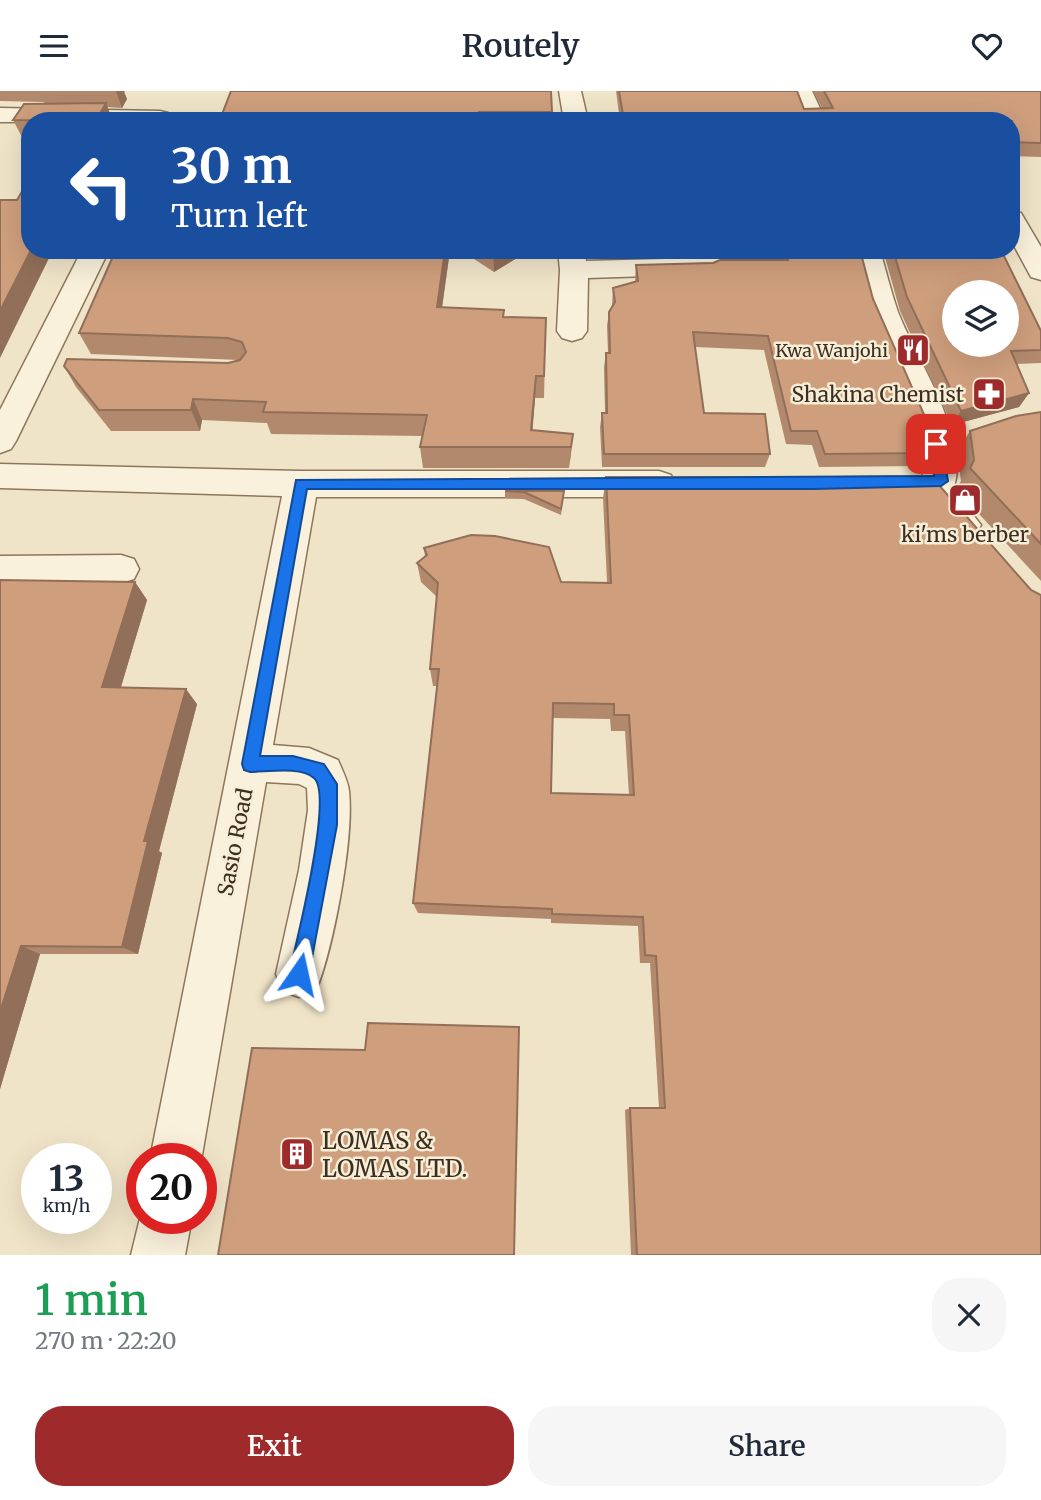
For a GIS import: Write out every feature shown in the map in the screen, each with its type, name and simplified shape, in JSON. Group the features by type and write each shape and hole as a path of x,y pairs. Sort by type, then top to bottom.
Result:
{"street":[{"path":"570,91 574,112"},
{"path":"801,91 810,112"},
{"path":"0,115 21,115"},
{"path":"1020,233 1041,271"},
{"path":"0,441 51,367 93,259"},
{"path":"572,331 573,260 700,267 710,266 724,259"},
{"path":"869,259 884,312 937,432 941,481 936,491 982,545"},
{"path":"936,444 969,433"},
{"path":"0,476 301,484 692,484"},
{"path":"905,481 941,481"},
{"name":"Sasio Road","path":"179,1143 301,484"},
{"path":"0,570 121,569"},
{"path":"250,764 293,764 318,769 329,784 329,825 299,974"},
{"path":"158,1255 161,1234"}],"building":[{"path":"231,91 551,91 552,112 479,112 223,112"},
{"path":"619,91 797,91 804,109 833,108 824,91 1041,91 1041,143 1020,142 1020,112 622,112"},
{"path":"106,103 101,112 21,112 21,120 13,120 24,104"},
{"path":"21,193 21,259 26,259 0,311 0,200 17,200"},
{"path":"112,259 444,259 437,307 504,310 503,317 546,318 544,376 536,376 531,430 573,434 571,447 420,447 427,415 263,412 266,402 193,399 191,410 99,410 64,366 67,359 228,363 240,360 246,352 242,342 228,338 79,333"},
{"path":"862,259 873,299 926,419 928,453 825,454 817,431 791,431 768,336 693,332 704,413 765,414 770,454 604,454 602,413 607,413 606,353 610,353 609,312 615,302 613,288 638,281 636,265 713,263 720,260"},
{"path":"896,259 1005,259 1016,280 942,280 942,357 1014,357 1029,393 961,411 907,297"},
{"path":"1019,286 1041,331 1041,350 1019,351"},
{"path":"1041,412 1041,544 970,468 974,460 970,431 1016,416"},
{"path":"931,476 1031,590 1041,595 1041,1255 637,1255 630,1108 665,1108 656,956 645,955 643,917 552,914 552,909 413,903 439,669 430,669 438,583 417,563 427,555 424,548 471,535 495,536 549,547 561,582 611,583 606,477 788,477 840,482 838,477","holes":["553,703 614,704 614,715 629,715 634,795 551,793"]},
{"path":"505,491 564,491 561,509 524,492"},
{"path":"0,580 135,582 102,687 186,689 144,841 148,841 122,947 21,946 0,1012"},
{"path":"368,1023 519,1027 514,1255 218,1255 252,1048 365,1050"}],"place":[{"name":"Kwa Wanjohi","path":"913,350"},
{"name":"Shakina Chemist","path":"989,394"},
{"name":"ki'ms berber","path":"965,500"},
{"name":"LOMAS & LOMAS LTD.","path":"297,1154"}],"route":[{"path":"299,974 329,825 329,784 318,769 293,764 250,764 301,484 813,484 941,481 936,444"}]}
